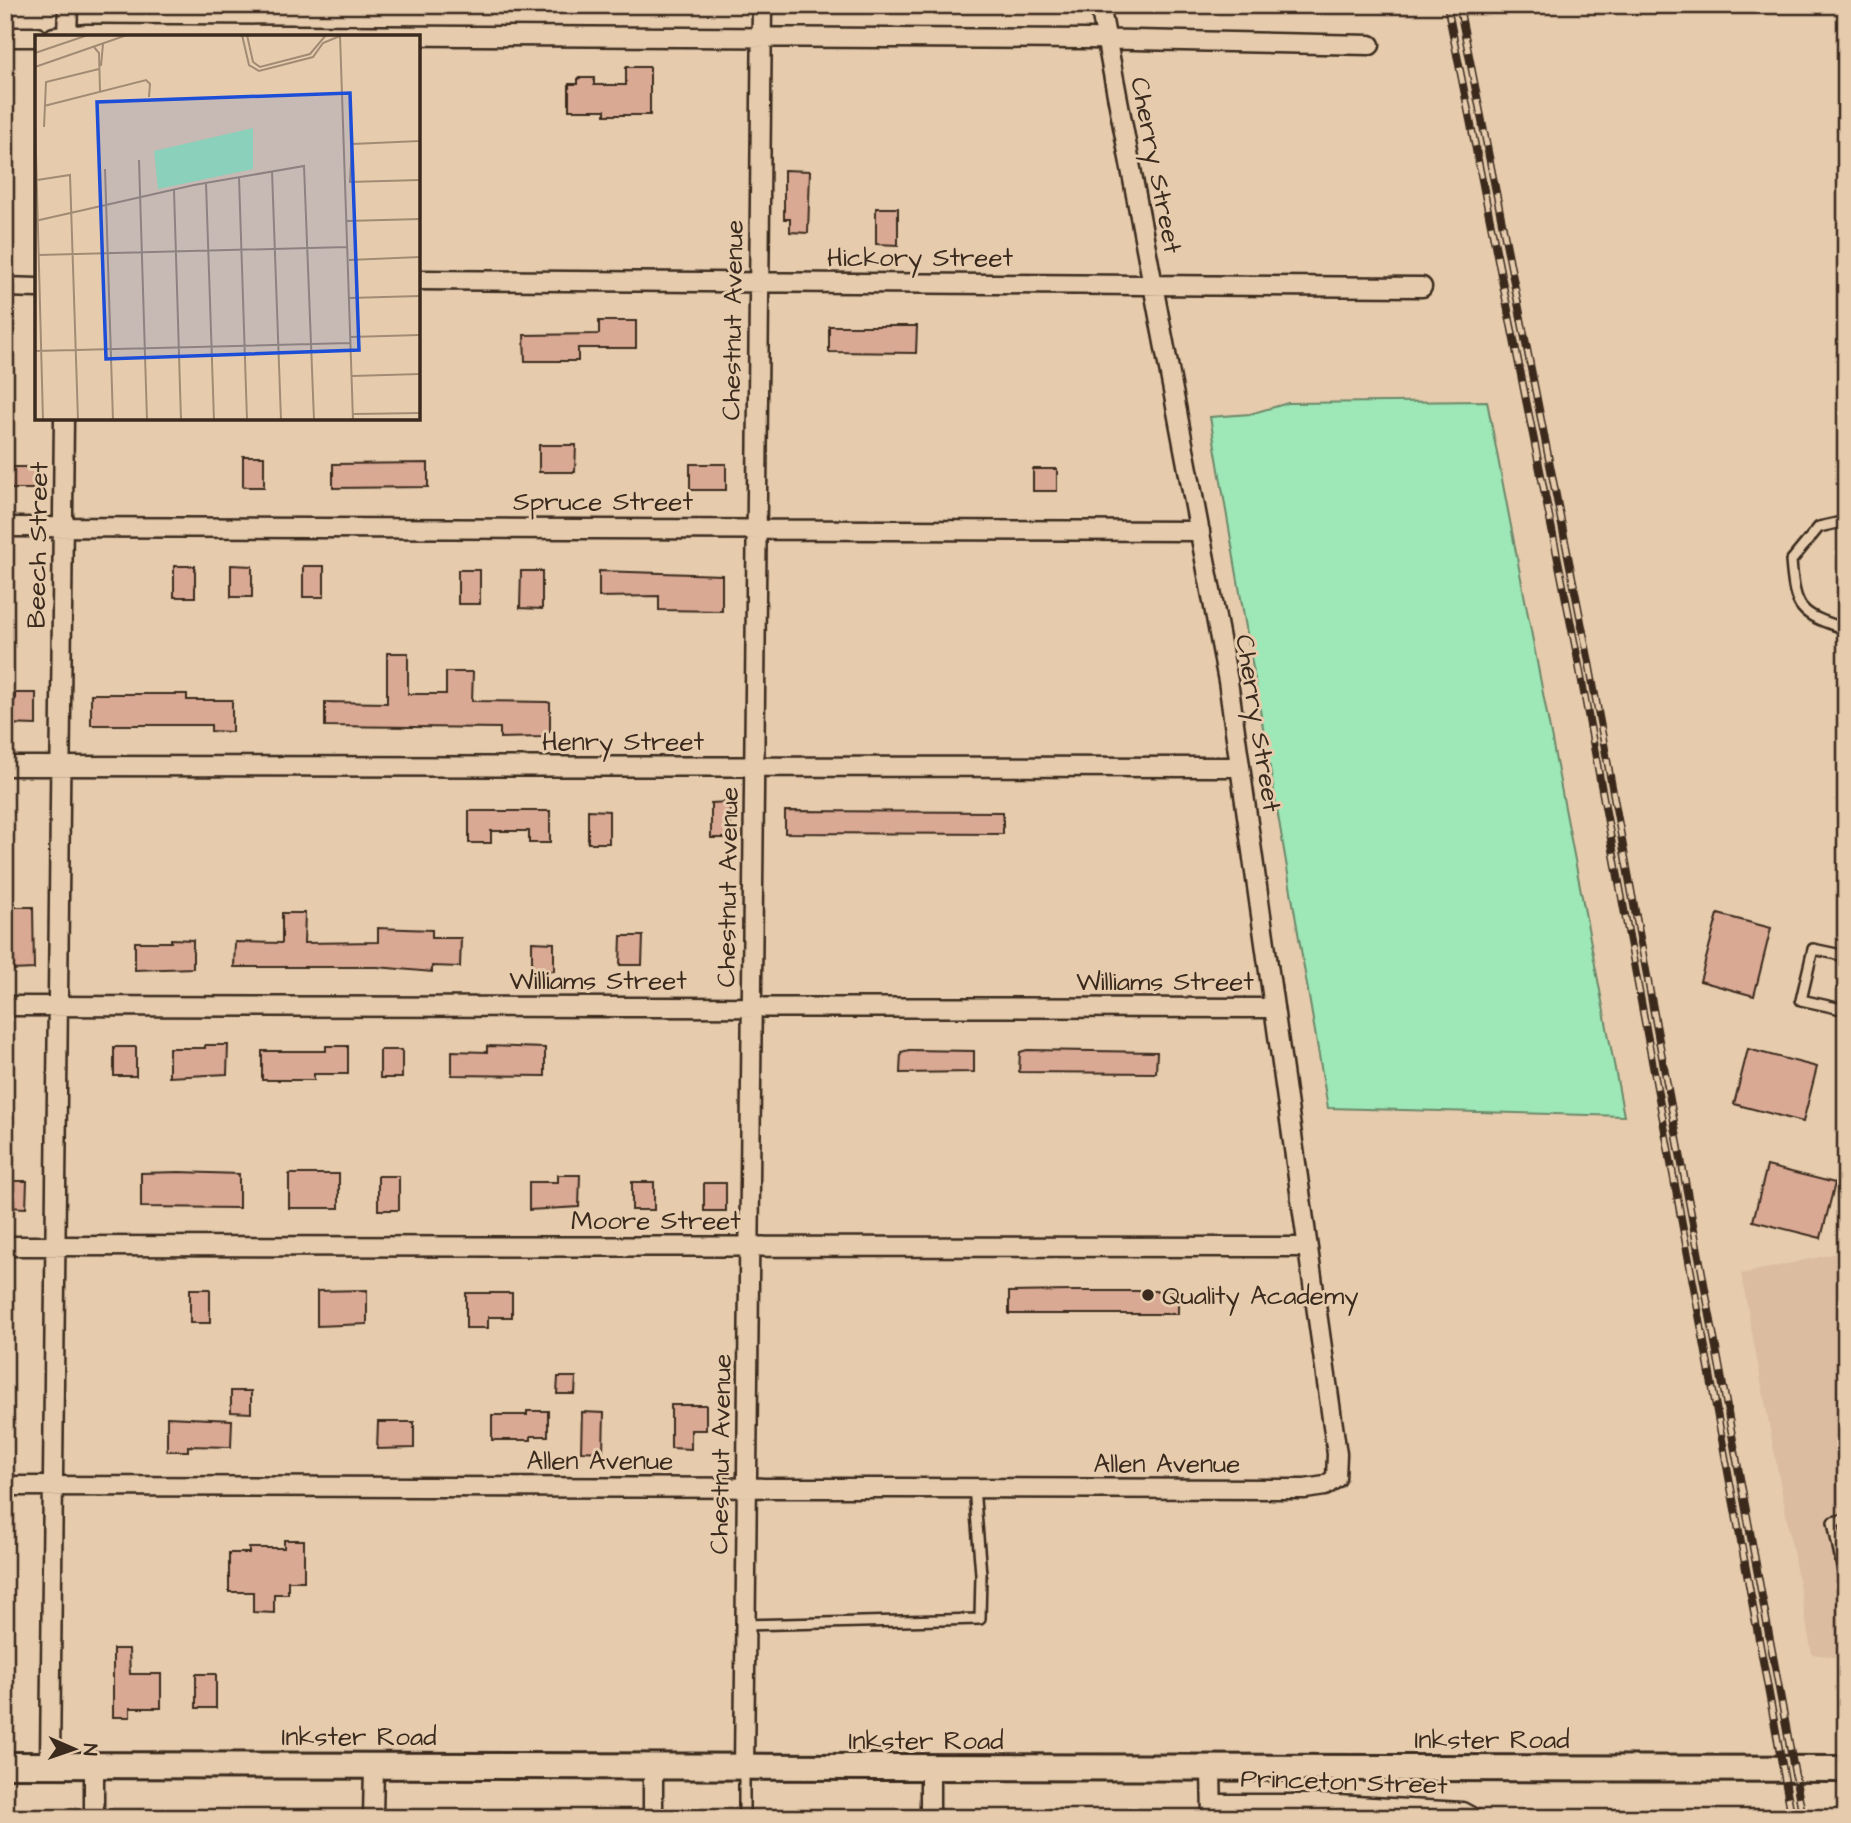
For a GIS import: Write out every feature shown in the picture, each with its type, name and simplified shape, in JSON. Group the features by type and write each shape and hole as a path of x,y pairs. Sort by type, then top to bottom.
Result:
{"main road":[{"name":"Inkster Road","path":"5,1765 930,1770 1846,1769"}],"street":[{"path":"63,35 68,5"},
{"name":"Chestnut Avenue","path":"744,1769 762,5"},
{"name":"Cherry Street","path":"1100,5 1228,681 1337,1454"},
{"path":"420,36 1106,39 1370,45"},
{"path":"5,37 35,37"},
{"name":"Hickory Street","path":"420,281 1422,287"},
{"path":"5,287 35,288"},
{"name":"Beech Street","path":"51,1765 64,420"},
{"name":"Spruce Street","path":"5,527 1200,531"},
{"name":"Henry Street","path":"5,766 1240,767"},
{"name":"Williams Street","path":"5,1006 1274,1008"},
{"name":"Moore Street","path":"5,1246 1307,1247"},
{"name":"Allen Avenue","path":"5,1486 1305,1489 1325,1486 1336,1478 1337,1454"},
{"path":"94,1765 94,1818"},
{"path":"373,1818 374,1766"},
{"path":"653,1768 653,1818"},
{"path":"1211,1769 1212,1811"},
{"path":"930,1770 930,1818"},
{"name":"Princeton Street","path":"1212,1811 1397,1808 1462,1812 1473,1818"}],"lane":[{"path":"1846,521 1819,527 1791,561 1794,598 1815,620 1846,629"},
{"path":"1846,956 1813,949 1801,1000 1846,1010"},
{"path":"745,1625 980,1619 981,1574 974,1487"},
{"path":"1846,1519 1833,1522 1846,1587"},
{"path":"744,1769 744,1818"}],"shaded area":[{"path":"1846,1251 1846,1659 1812,1654 1741,1274"}],"green space":[{"path":"1487,401 1624,1116 1328,1108 1210,417 1250,414 1288,403"}],"building":[{"path":"626,67 650,67 650,115 605,115 605,110 569,110 569,84 578,84 578,78 594,78 594,85 626,85"},
{"path":"784,170 810,171 808,233 790,232 790,219 784,219"},
{"path":"876,208 898,208 898,245 876,244"},
{"path":"599,321 636,321 636,348 578,348 578,361 525,361 524,335 599,334"},
{"path":"829,326 917,326 916,353 829,352"},
{"path":"539,445 576,445 575,472 539,472"},
{"path":"243,456 264,456 264,487 243,487"},
{"path":"428,463 428,487 333,488 333,464"},
{"path":"690,464 726,464 726,490 690,490"},
{"path":"6,467 35,467 35,489 6,489"},
{"path":"1033,469 1057,469 1057,491 1033,491"},
{"path":"231,565 252,566 252,597 231,597"},
{"path":"174,566 195,566 195,597 174,597"},
{"path":"303,566 324,566 324,597 303,597"},
{"path":"458,570 480,570 480,604 458,604"},
{"path":"521,571 542,571 542,609 520,608"},
{"path":"599,571 722,575 722,611 659,610 659,596 599,597"},
{"path":"387,653 408,653 408,694 446,694 446,672 473,672 472,701 550,703 550,732 543,732 543,737 500,738 500,728 325,726 325,702 387,703"},
{"path":"15,693 36,693 36,725 5,724 5,700 15,700"},
{"path":"91,694 187,694 187,700 232,700 232,732 211,731 211,725 91,725"},
{"path":"729,802 732,838 711,838 711,803"},
{"path":"588,810 609,811 609,843 588,843"},
{"path":"469,811 550,811 550,843 529,843 529,831 491,831 491,843 469,843"},
{"path":"785,811 1003,812 1003,834 785,833"},
{"path":"11,907 33,907 34,969 11,970"},
{"path":"282,913 305,913 304,943 378,942 378,928 432,930 432,938 461,938 460,967 432,966 432,972 377,967 234,967 235,942 282,943"},
{"path":"1718,914 1771,928 1754,996 1700,981"},
{"path":"621,936 643,936 642,965 620,965"},
{"path":"171,939 193,940 193,968 135,970 135,942 171,942"},
{"path":"532,942 554,943 554,971 532,971"},
{"path":"205,1045 228,1045 227,1074 169,1077 169,1048 205,1048"},
{"path":"326,1046 348,1046 348,1074 314,1074 314,1080 262,1080 262,1051 326,1051"},
{"path":"487,1046 545,1048 545,1076 452,1075 452,1051 487,1052"},
{"path":"114,1047 136,1047 136,1076 114,1076"},
{"path":"1748,1049 1817,1067 1803,1122 1734,1104"},
{"path":"380,1050 402,1050 402,1078 380,1078"},
{"path":"974,1051 974,1072 900,1073 901,1052"},
{"path":"1020,1052 1157,1052 1156,1073 1019,1072"},
{"path":"1767,1166 1835,1183 1821,1238 1753,1221"},
{"path":"141,1173 239,1174 239,1208 141,1207"},
{"path":"289,1174 339,1174 339,1208 289,1208"},
{"path":"558,1175 580,1175 579,1207 529,1210 529,1182 558,1182"},
{"path":"378,1176 399,1176 399,1210 378,1210"},
{"path":"5,1181 27,1181 26,1208 5,1207"},
{"path":"632,1182 654,1182 654,1210 632,1210"},
{"path":"704,1183 726,1183 726,1211 704,1211"},
{"path":"190,1289 210,1289 210,1323 190,1323"},
{"path":"367,1290 367,1324 317,1326 317,1291"},
{"path":"1178,1291 1178,1314 1009,1314 1009,1292"},
{"path":"466,1293 512,1293 512,1317 488,1317 488,1328 466,1328"},
{"path":"558,1377 576,1377 575,1394 557,1394"},
{"path":"231,1391 251,1391 251,1413 231,1412"},
{"path":"671,1405 706,1405 706,1430 691,1430 691,1449 671,1448"},
{"path":"527,1411 548,1411 548,1436 531,1436 531,1440 492,1440 492,1415 527,1415"},
{"path":"582,1412 604,1413 603,1452 581,1451"},
{"path":"167,1417 232,1420 231,1447 188,1446 188,1451 167,1451"},
{"path":"378,1422 414,1422 414,1448 377,1449"},
{"path":"284,1540 304,1540 304,1581 288,1581 288,1594 274,1594 274,1613 253,1612 253,1592 229,1592 229,1553 249,1553 249,1548 284,1548"},
{"path":"113,1649 129,1649 130,1674 161,1674 161,1708 130,1708 130,1717 113,1717"},
{"path":"196,1674 216,1674 216,1708 196,1708"}],"railway":[{"path":"1447,5 1577,655 1792,1818"},
{"path":"1459,5 1588,657 1803,1818"}],"place":[{"name":"Quality Academy","path":"1148,1295"}]}
